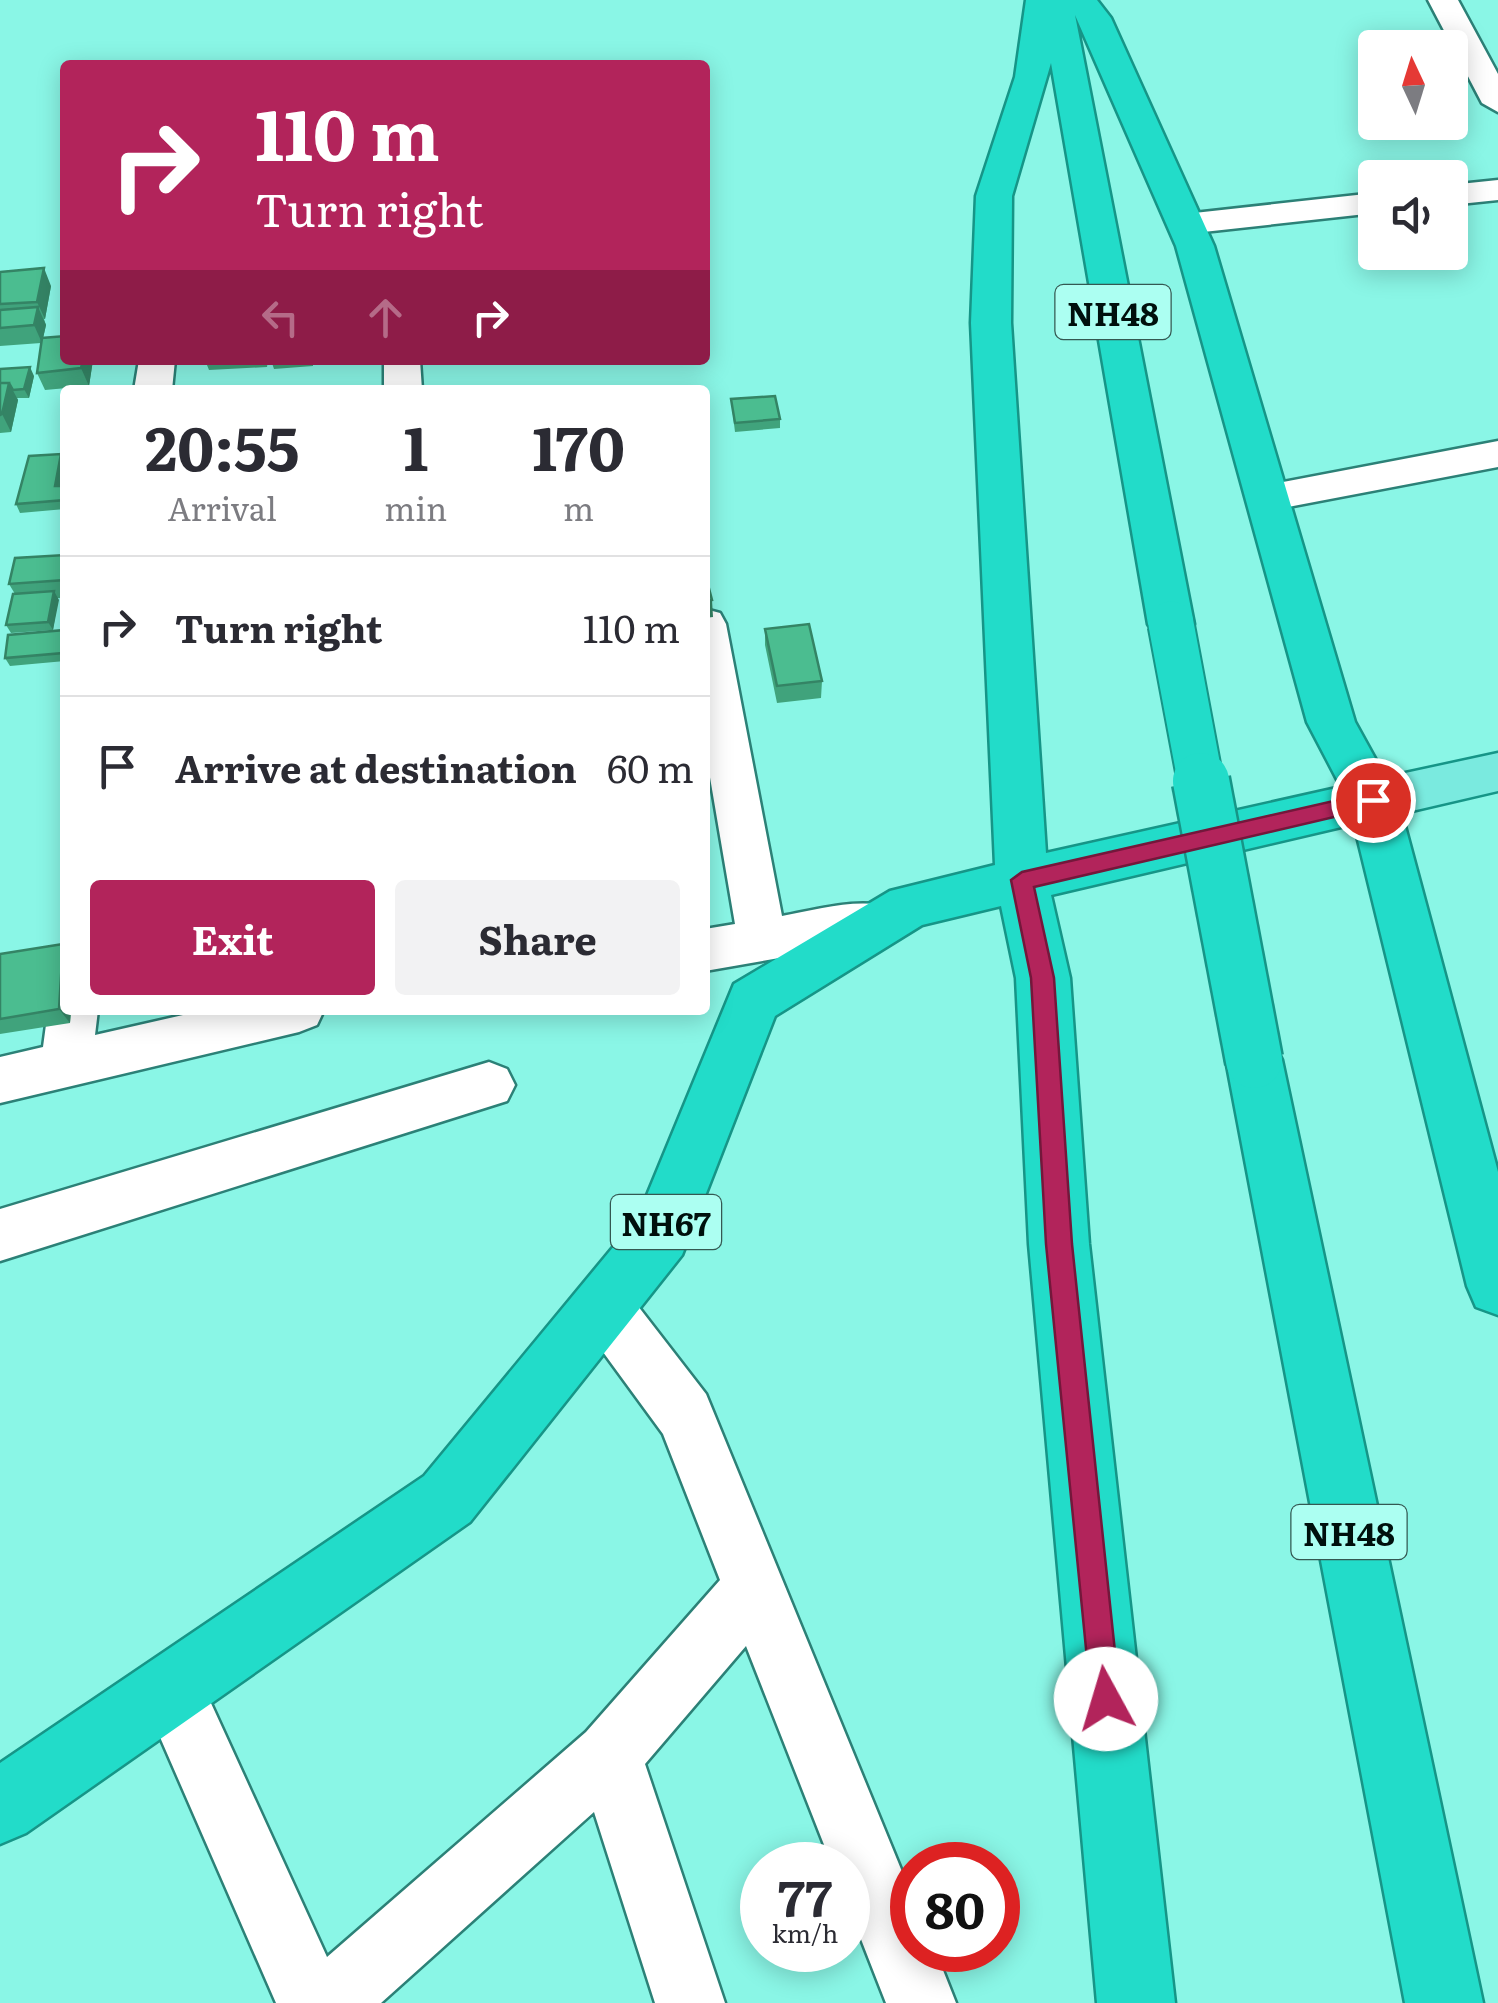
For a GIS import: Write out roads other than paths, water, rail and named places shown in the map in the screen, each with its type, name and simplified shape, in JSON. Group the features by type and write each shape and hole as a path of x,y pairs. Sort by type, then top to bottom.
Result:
{"highway":[{"path":"1042,0 1032,77 994,196 992,323 1022,880 1043,978 1059,1244 1136,2003"},
{"name":"NH48","path":"1056,0 1254,1060 1444,2003"},
{"path":"1080,0 1098,25 1185,224 1331,722 1373,800 1498,1286"},
{"name":"NH67","path":"0,1807 447,1499 661,1235 753,1001 910,906 1373,800"}],"main road":[{"path":"1373,800 1498,772"}],"street":[{"path":"1443,0 1498,103"},
{"path":"1468,193 1498,190"},
{"path":"1185,224 1358,205"},
{"path":"1267,498 1498,454"},
{"path":"710,652 762,940"},
{"path":"710,949 852,922 882,923"},
{"path":"66,1064 72,1015"},
{"path":"0,1080 277,1015"},
{"path":"0,1235 490,1085"},
{"path":"604,1307 685,1415 921,2003"},
{"path":"328,2003 609,1755 755,1588"},
{"path":"171,1689 312,2003"},
{"path":"609,1755 690,2003"}]}
